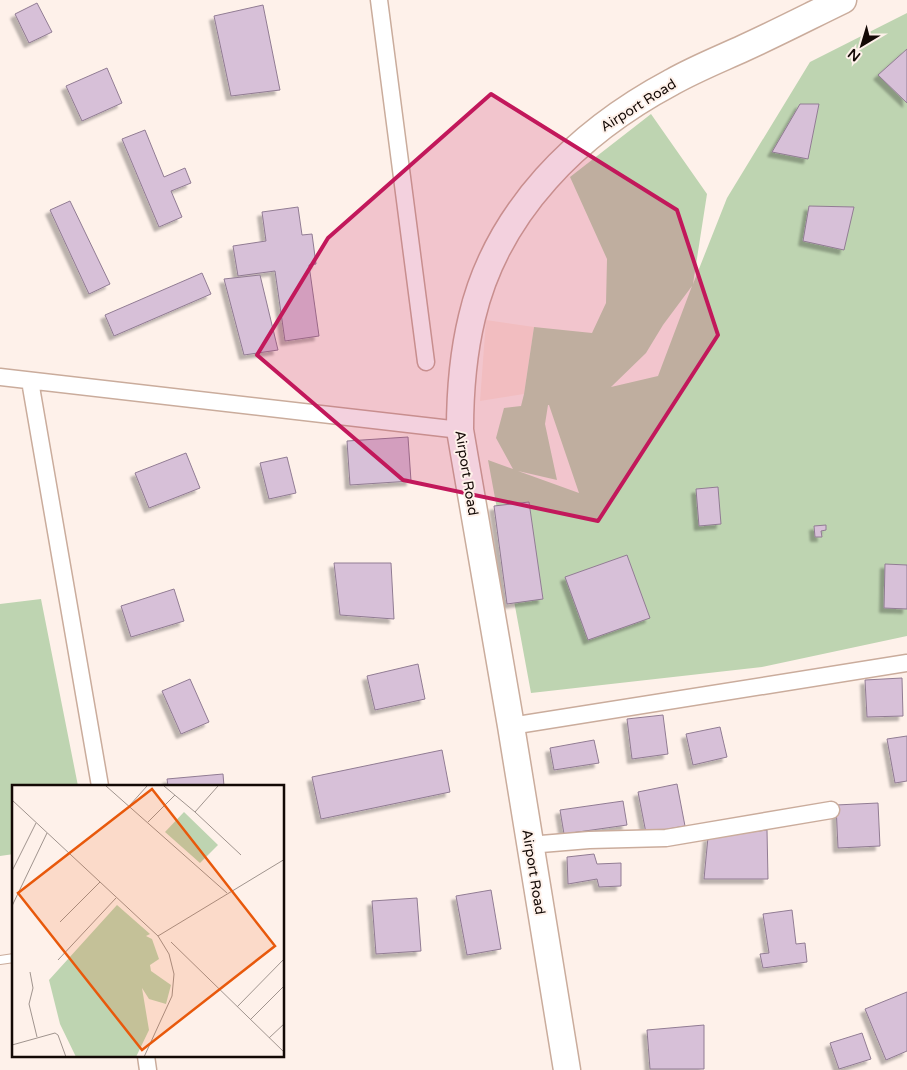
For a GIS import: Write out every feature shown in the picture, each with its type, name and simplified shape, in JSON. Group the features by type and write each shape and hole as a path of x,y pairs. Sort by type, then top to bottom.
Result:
{"highway":[{"name":"Airport Road","path":"567,1070 460,430 460,401 465,354 472,317 497,247 534,191 562,161 600,128 673,81 843,0"}],"street":[{"path":"379,0 426,362"},
{"path":"0,377 460,430"},
{"path":"30,381 100,785"},
{"path":"511,726 907,663"},
{"path":"529,845 589,840 666,838 831,810"}],"highlighted area":[{"path":"491,94 677,210 718,335 598,521 403,480 257,355 328,238"}],"shaded area":[{"path":"486,320 534,327 524,394 480,401"}],"green space":[{"path":"907,13 907,636 762,667 531,693 488,460 513,469 496,438 504,408 521,406 534,327 592,333 606,303 607,259 570,177 651,114 707,194 693,284 727,198 810,62","holes":["692,286 658,376 611,387 646,353 663,325","549,405 579,493 518,471 557,480 545,424"]},
{"path":"41,599 78,785 12,785 12,854 0,856 0,604"}],"building":[{"path":"37,3 52,32 29,43 15,14"},
{"path":"263,5 280,90 231,96 214,16"},
{"path":"907,49 907,103 878,75"},
{"path":"107,68 122,103 82,121 66,86"},
{"path":"800,104 819,104 808,159 772,152"},
{"path":"145,130 164,177 185,168 191,183 171,191 182,217 159,227 122,139"},
{"path":"70,201 110,284 89,294 50,210"},
{"path":"809,206 854,207 844,250 803,241"},
{"path":"298,207 302,235 312,234 316,264 309,265 319,336 285,341 275,271 238,276 233,246 266,241 262,212"},
{"path":"202,273 211,294 114,336 105,315"},
{"path":"260,275 278,350 244,355 224,279"},
{"path":"408,437 411,481 350,485 347,441"},
{"path":"186,453 200,488 149,508 135,473"},
{"path":"287,457 296,493 269,499 260,463"},
{"path":"718,487 721,524 699,526 696,489"},
{"path":"529,502 543,599 507,604 494,506"},
{"path":"826,525 826,530 821,531 822,537 815,537 814,526"},
{"path":"627,555 650,618 588,640 565,577"},
{"path":"334,563 391,563 394,619 340,615"},
{"path":"885,564 907,565 907,609 884,608"},
{"path":"174,589 184,621 131,637 121,606"},
{"path":"418,664 425,699 375,710 367,676"},
{"path":"902,678 903,716 867,717 865,680"},
{"path":"190,679 209,722 181,734 162,691"},
{"path":"663,715 668,754 632,759 627,719"},
{"path":"720,727 727,757 693,765 686,734"},
{"path":"907,736 907,781 895,783 887,739"},
{"path":"594,740 599,763 554,770 550,748"},
{"path":"442,750 450,792 321,819 312,777"},
{"path":"223,774 224,785 168,785 167,779"},
{"path":"677,784 685,826 646,833 638,792"},
{"path":"623,801 627,825 564,834 560,810"},
{"path":"878,803 880,846 838,848 836,805"},
{"path":"767,830 768,879 704,879 708,837"},
{"path":"594,854 597,864 621,863 621,886 599,887 597,879 568,884 567,857"},
{"path":"491,890 501,949 467,955 456,896"},
{"path":"417,898 421,951 376,954 372,901"},
{"path":"792,910 796,944 805,943 807,962 763,968 760,954 769,953 763,914"},
{"path":"907,992 907,1051 886,1060 865,1009"},
{"path":"704,1025 704,1069 650,1069 647,1030"},
{"path":"862,1033 871,1059 839,1069 830,1043"}]}
